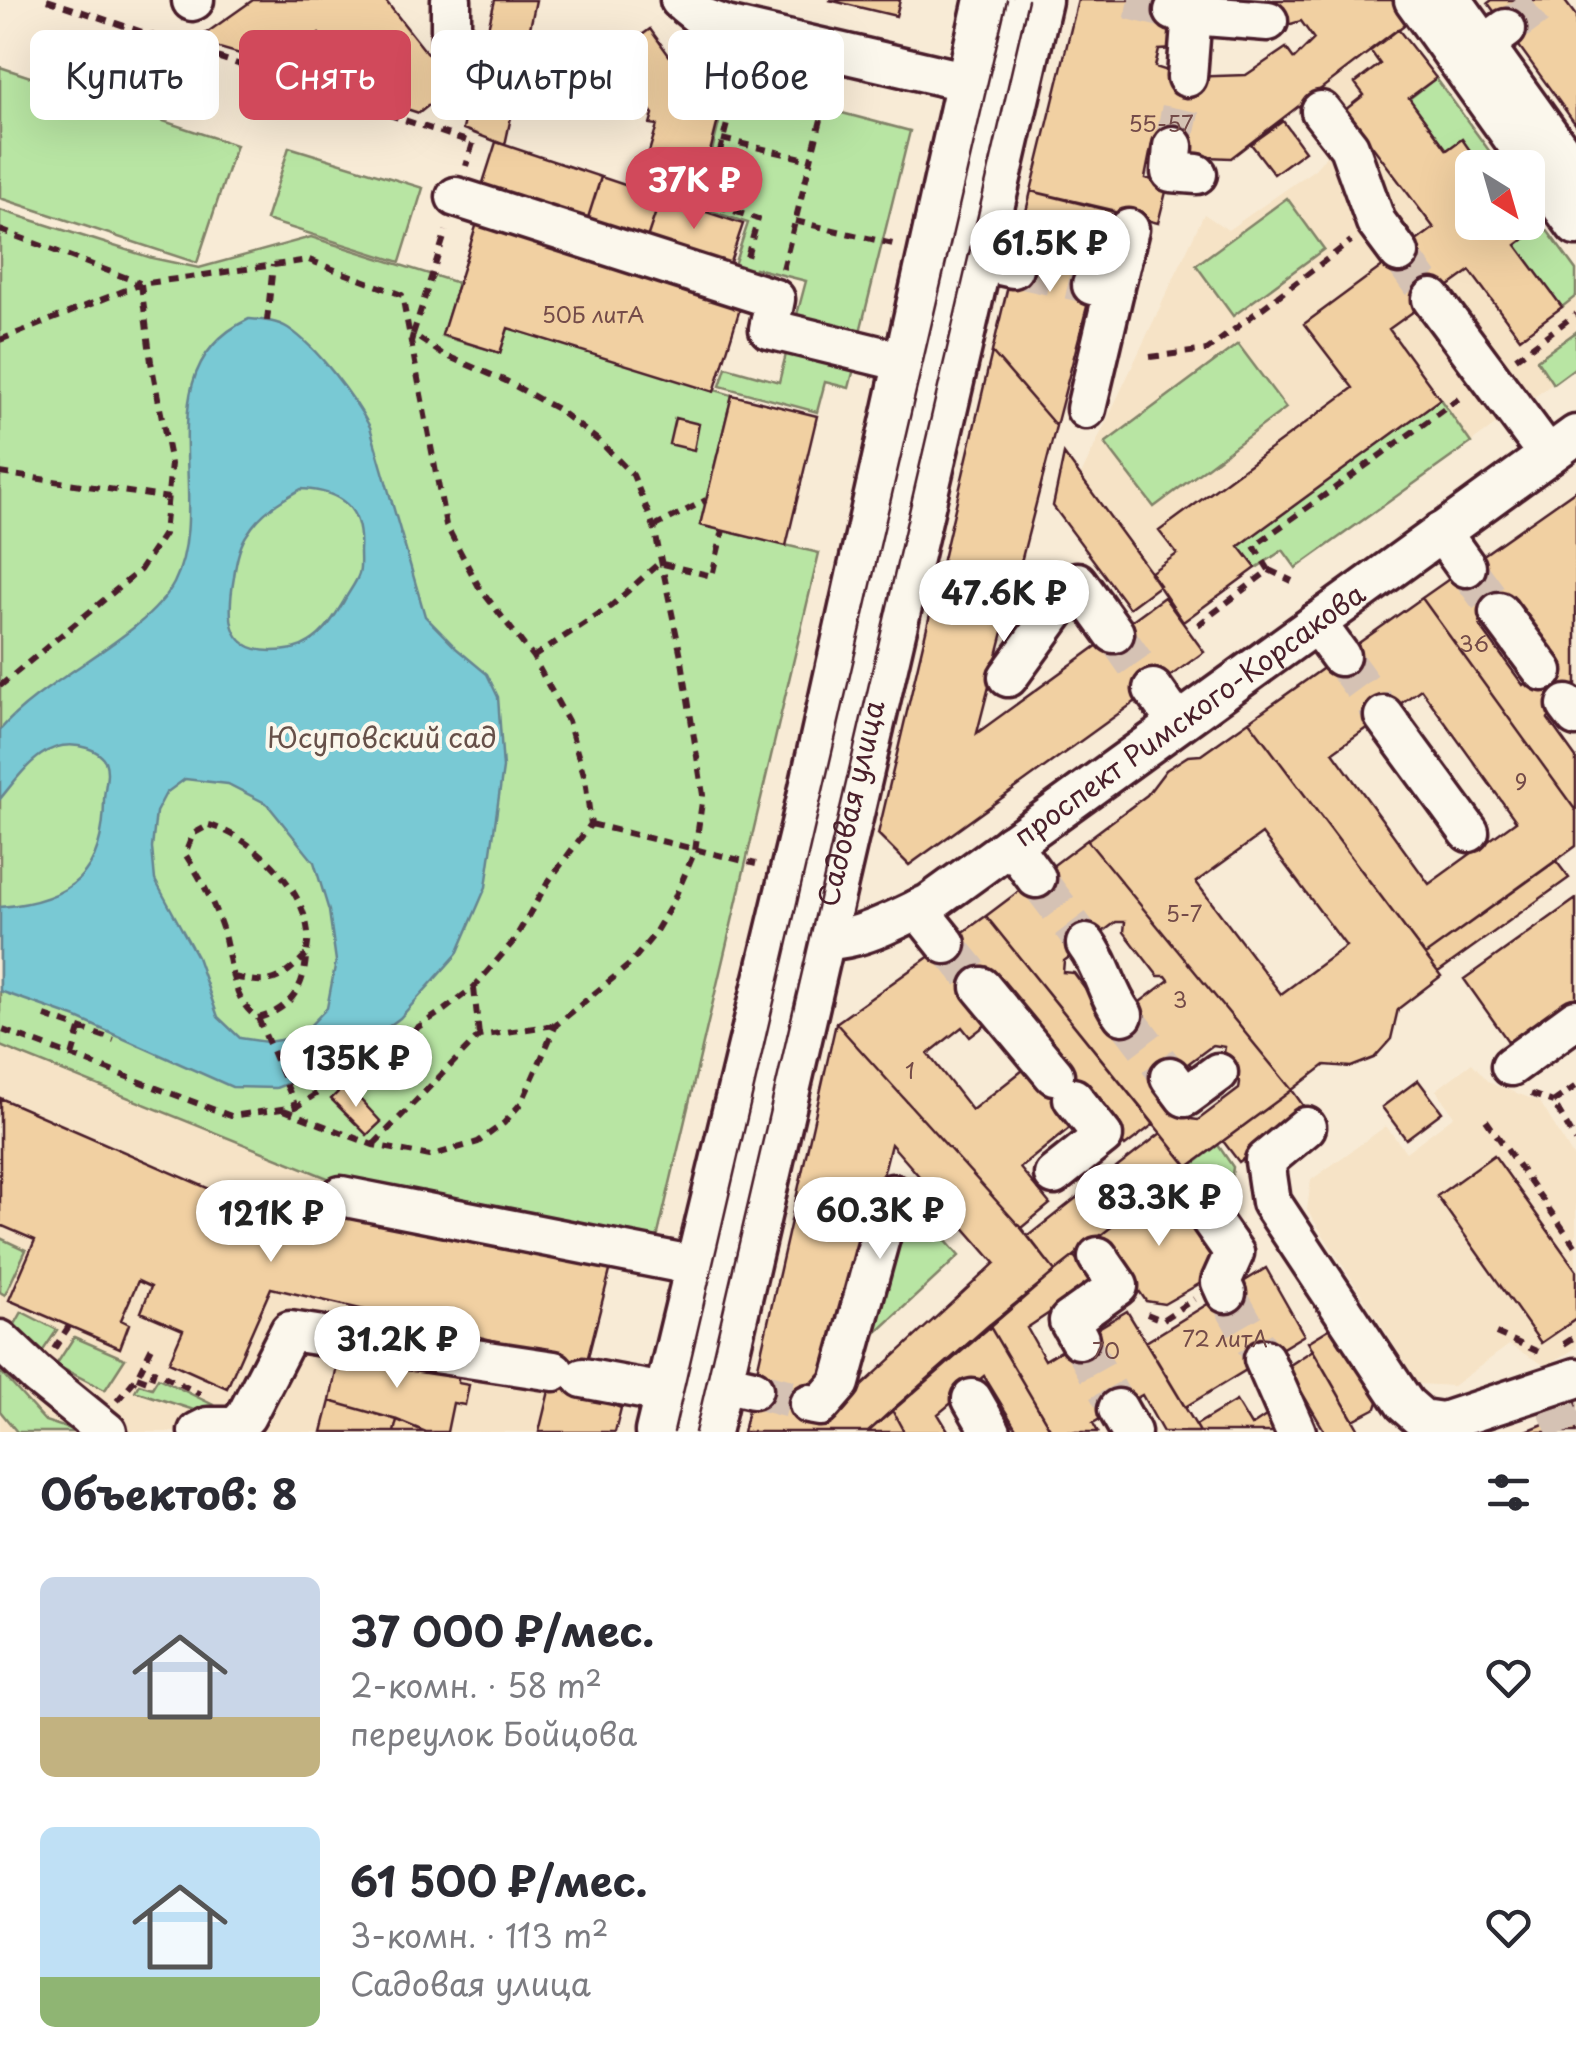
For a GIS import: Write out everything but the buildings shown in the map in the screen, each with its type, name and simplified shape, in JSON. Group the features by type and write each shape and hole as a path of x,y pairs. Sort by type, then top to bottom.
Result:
{"main road":[{"name":"Садовая улица","path":"665,1413 700,1266 800,938 995,264 989,0"},
{"name":"Садовая улица","path":"706,1432 736,1385 800,938 908,363 993,88 1037,0"},
{"path":"1446,0 1493,38 1576,182"}],"street":[{"path":"450,30 451,0"},
{"path":"680,0 701,17 726,26 993,88"},
{"path":"1414,0 1576,226"},
{"path":"1187,77 1186,9 1268,21"},
{"path":"1320,111 1348,148 1376,222 1399,254"},
{"path":"456,197 776,299 768,329 908,363"},
{"path":"1086,409 1103,288 1129,229"},
{"path":"1432,298 1490,376 1562,445"},
{"name":"проспект Римского-Корсакова","path":"800,938 858,937 918,908 1562,445"},
{"path":"1441,532 1466,567"},
{"path":"1008,677 1078,582 1114,633"},
{"path":"1499,612 1543,672"},
{"path":"1316,623 1340,656"},
{"path":"1153,690 1177,724"},
{"path":"1384,716 1469,832"},
{"path":"1011,844 1036,878"},
{"path":"918,908 946,944"},
{"path":"1086,944 1096,958 1110,998 1123,1015"},
{"path":"981,987 1103,1136 1054,1176"},
{"path":"1511,1066 1576,1020"},
{"path":"1170,1077 1185,1097 1218,1072"},
{"path":"1306,1127 1265,1160 1271,1202 1405,1404 1422,1419 1443,1422 1558,1375"},
{"path":"808,1404 820,1406 840,1383 892,1194"},
{"path":"341,1196 700,1266"},
{"path":"1211,1220 1234,1252 1224,1288"},
{"path":"1079,1340 1068,1321 1118,1286 1098,1257"},
{"path":"198,1432 208,1427 260,1424 290,1331 568,1375 665,1413"},
{"path":"0,1340 102,1428"},
{"path":"1264,1360 1296,1432"},
{"path":"972,1399 991,1432"}],"path":[{"path":"48,0 473,143 410,348"},
{"path":"727,120 707,202 758,219 739,287"},
{"path":"776,299 821,120"},
{"path":"722,139 810,160"},
{"path":"795,221 893,244"},
{"path":"1150,358 1207,350 1376,222"},
{"path":"0,230 141,284"},
{"path":"0,340 141,284 309,260 402,295 446,526 480,587 533,657 568,721 585,779 591,824 548,882 513,942 474,986 296,1107 231,1116 0,1029"},
{"path":"267,320 273,265"},
{"path":"0,686 140,570 164,534 170,464 141,284"},
{"path":"1292,581 1269,570 1254,546 1576,314"},
{"path":"284,1110 373,1145 430,1156 478,1142 504,1124 522,1102 556,1025 629,965 654,936 695,850 703,795 682,662 654,527 633,475 598,440 558,409 506,381 442,354 413,334"},
{"path":"0,473 169,498"},
{"path":"654,527 706,500"},
{"path":"659,563 712,576 723,530"},
{"path":"533,657 610,606 659,563"},
{"path":"1198,625 1269,570"},
{"path":"591,824 757,864"},
{"path":"258,1018 286,1006 297,992 305,978 308,932 295,897 266,856 230,831 210,825 193,834 185,854 208,890 222,928 239,1000 246,1011 258,1018 296,1107"},
{"path":"234,977 263,984 284,976 307,954"},
{"path":"474,986 479,1036"},
{"path":"46,1016 114,1040"},
{"path":"373,1145 479,1036 556,1025"},
{"path":"72,1056 80,1028"},
{"path":"1576,1086 1553,1102 1576,1141"},
{"path":"1486,1120 1576,1247"},
{"path":"1148,1314 1162,1320 1224,1288"},
{"path":"1496,1333 1558,1375 1576,1336"},
{"path":"102,1428 137,1377 154,1343"},
{"path":"137,1377 150,1382 154,1372 260,1424"}],"shaded area":[{"path":"1398,29 1488,150 1455,150 1455,240 1545,240 1545,227 1576,270 1576,367 1296,568 1283,550 1183,622 1080,477 1204,214 1228,230 1315,169 1332,149 1298,106"},
{"path":"0,1046 330,1179 617,1239 579,1392 621,1408 615,1432 0,1432"},
{"path":"1472,1063 1490,1083 1540,1102 1576,1161 1576,1348 1546,1366 1509,1345 1453,1386 1419,1384 1307,1210 1311,1180 1386,1126 1406,1152 1454,1116 1436,1090"}],"green space":[{"path":"0,67 30,77 30,120 160,120 236,145 197,263 0,198"},
{"path":"1436,78 1489,150 1469,150 1462,140 1447,150 1409,99"},
{"path":"844,113 910,131 858,340 794,326 806,281 755,268 751,277 732,271 748,223 698,207 720,120 844,120"},
{"path":"289,147 423,188 400,262 266,220"},
{"path":"1287,198 1324,249 1233,316 1196,265"},
{"name":"Юсуповский сад","path":"0,210 152,258 199,268 311,237 458,283 442,336 500,353 508,328 732,395 700,525 819,553 655,1247 330,1179 0,1046"},
{"path":"1545,227 1576,270 1576,296 1562,307 1516,245 1518,240 1545,240"},
{"path":"1576,332 1576,367 1553,384 1537,360"},
{"path":"1238,344 1286,408 1154,507 1105,443"},
{"path":"788,346 856,361 849,388 825,382 817,412 720,386 726,367 779,382"},
{"path":"1440,399 1471,443 1296,568 1283,550 1256,568 1239,546"},
{"path":"1218,1145 1233,1167 1231,1182 1183,1216 1163,1187"},
{"path":"917,1208 959,1256 876,1333 868,1325 897,1211"},
{"path":"0,1238 26,1250 5,1295 0,1292"},
{"path":"22,1312 57,1330 42,1352 9,1335"},
{"path":"74,1337 125,1359 105,1390 56,1365"},
{"path":"0,1371 45,1421 79,1432 17,1432 0,1411"},
{"path":"158,1378 232,1414 228,1421 135,1391 139,1384 152,1388"}],"water":[{"path":"249,319 274,322 299,336 334,373 370,427 425,616 487,674 498,697 503,768 486,887 457,954 400,1018 364,1045 323,1070 276,1088 232,1087 77,1018 0,991 0,907 47,898 79,879 98,847 107,771 105,761 95,751 72,745 59,747 37,758 0,799 0,730 42,693 141,621 174,583 185,550 188,514 189,403 198,370 216,341","holes":["301,489 328,493 353,513 360,536 359,574 333,618 314,639 291,649 256,649 237,637 233,627 231,603 238,554 259,519","185,779 228,784 267,804 314,862 329,911 336,961 327,1008 299,1037 267,1042 240,1038 218,1017 197,957 155,880 152,848 156,812 166,793"]}],"tunnel":[{"path":"1129,0 1174,11"},
{"path":"1506,29 1546,0"},
{"path":"1173,146 1187,77"},
{"path":"1399,253 1432,299"},
{"path":"1013,268 1092,285"},
{"path":"1466,567 1499,612"},
{"path":"1114,633 1153,689"},
{"path":"1340,656 1384,716"},
{"path":"1036,878 1086,944"},
{"path":"946,944 981,987"},
{"path":"1123,1015 1170,1077"},
{"path":"1226,1293 1264,1359"},
{"path":"1079,1339 1118,1409"},
{"path":"753,1389 809,1404"},
{"path":"1556,1407 1567,1432"}],"tram line":[{"path":"674,1432 1007,0"},
{"path":"695,1432 1028,0"}]}
